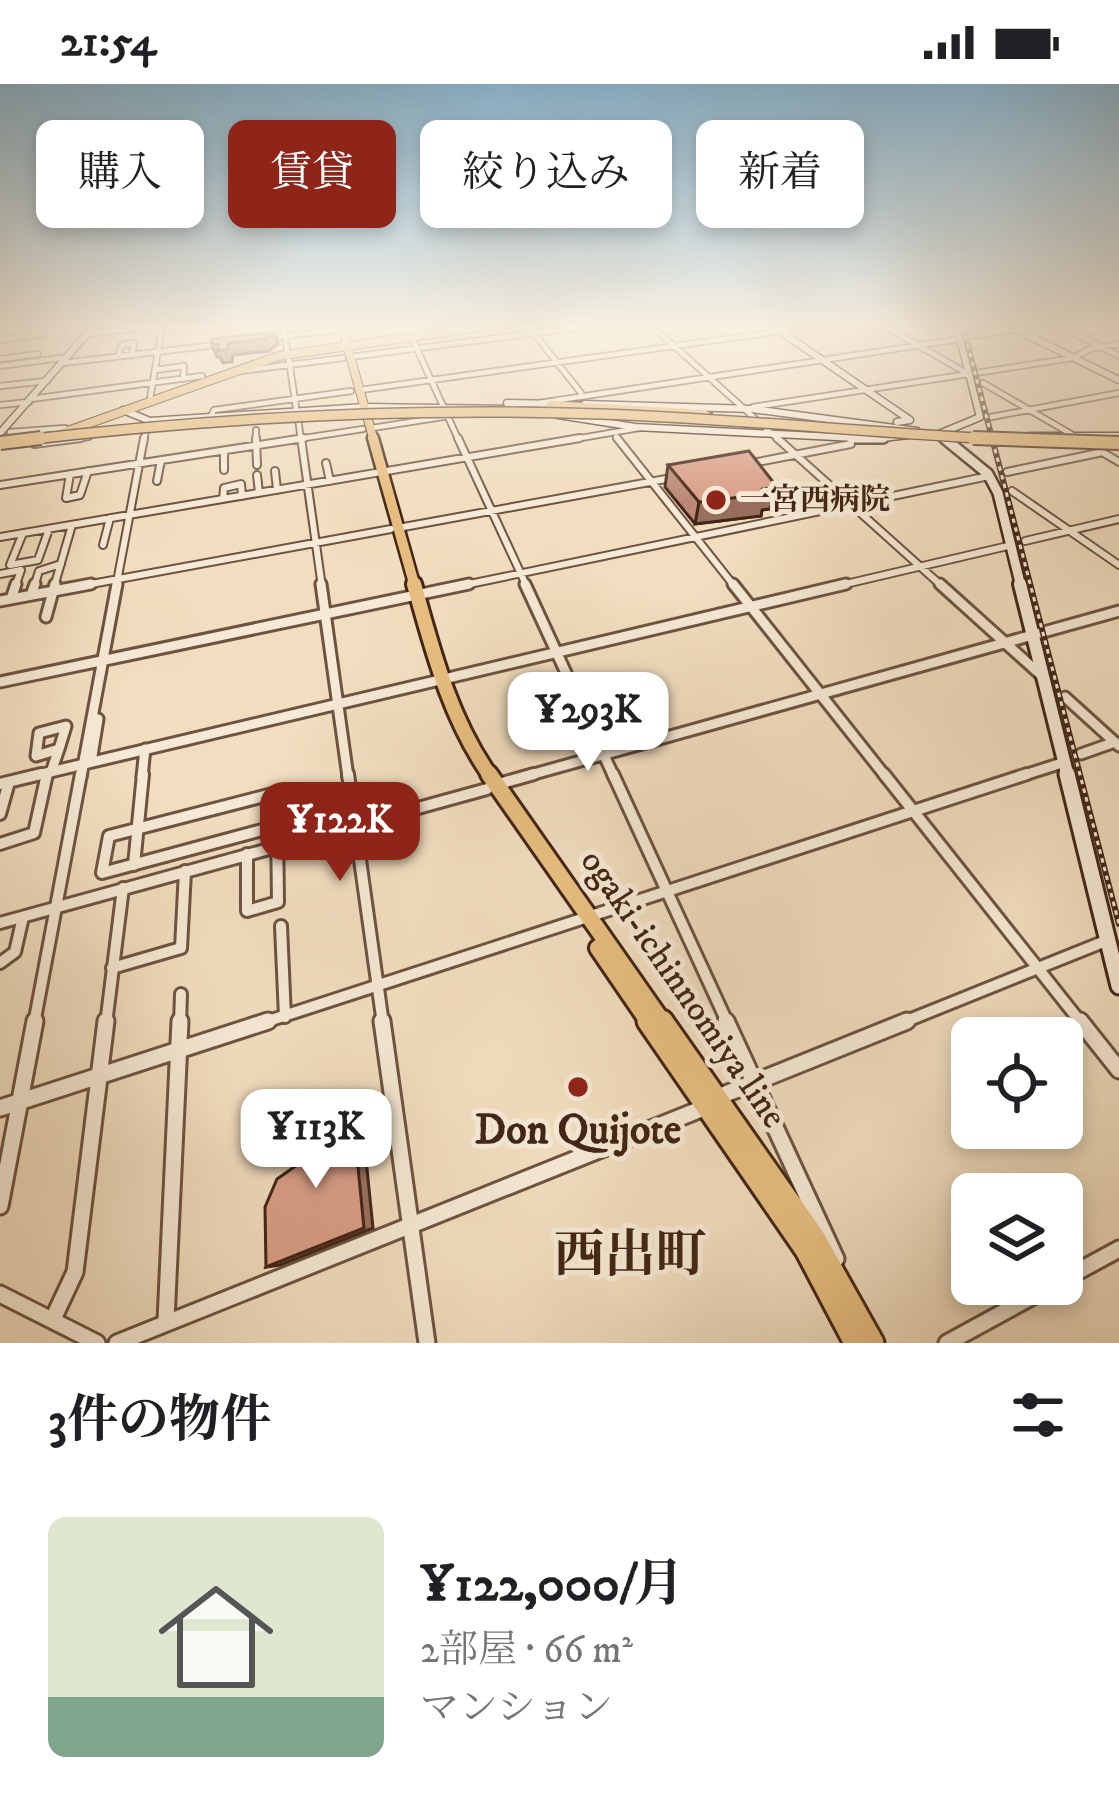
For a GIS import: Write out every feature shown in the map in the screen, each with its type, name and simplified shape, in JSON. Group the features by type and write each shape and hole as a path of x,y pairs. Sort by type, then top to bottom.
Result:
{"highway":[{"path":"1,440 244,415 464,408 641,412 1117,441"},
{"path":"552,409 1117,441"},
{"path":"1,440 223,420 463,411 624,415 1050,442"},
{"path":"705,418 930,440 1117,441"}],"main road":[{"path":"1,440 43,386"},
{"path":"127,412 180,386"},
{"path":"1,440 62,434 190,386"},
{"name":"ogaki-ichinnomiya line","path":"354,386 461,750 848,1292 874,1343"},
{"path":"860,386 910,420 880,423"},
{"path":"940,434 943,429 979,420 972,386"},
{"path":"443,404 742,408 880,423 940,434 989,476 1012,545 1119,986"},
{"path":"127,412 154,418 297,408 535,404 599,423 645,428 854,437 940,434 1092,446 1117,441"},
{"path":"127,412 151,421 360,406"},
{"path":"1,440 40,430 62,434"},
{"path":"1011,438 1071,434 1117,441"},
{"path":"1071,434 1092,446"},
{"name":"ogaki-ichinnomiya line","path":"711,1102 806,1250 855,1343"}],"street":[{"path":"0,405 133,386"},
{"path":"150,399 152,386"},
{"path":"293,386 427,1343"},
{"path":"62,434 268,416 355,390 388,386"},
{"path":"435,386 830,1240 848,1292"},
{"path":"576,386 596,404"},
{"path":"535,404 643,386"},
{"path":"718,386 1043,677"},
{"path":"773,410 901,386"},
{"path":"987,386 1071,434"},
{"path":"991,417 1119,393"},
{"path":"297,408 339,416"},
{"path":"0,484 448,416"},
{"path":"734,466 851,444 849,419"},
{"path":"599,423 652,482 1119,1070"},
{"path":"0,537 645,428"},
{"path":"86,764 100,661 146,430"},
{"path":"256,430 259,494"},
{"path":"321,436 323,450"},
{"path":"1092,446 1119,462"},
{"path":"241,448 241,462"},
{"path":"224,451 224,470"},
{"path":"1007,472 1102,452"},
{"path":"157,481 161,460"},
{"path":"326,463 330,482"},
{"path":"100,485 104,469"},
{"path":"70,474 66,498 80,495 88,471"},
{"path":"275,471 277,490"},
{"path":"5,600 681,476"},
{"path":"0,682 989,476"},
{"path":"188,505 189,488"},
{"path":"1012,491 1119,566"},
{"path":"103,544 110,518"},
{"path":"1024,542 1119,519"},
{"path":"88,538 92,521"},
{"path":"46,617 72,525"},
{"path":"23,533 10,565 38,560 50,529"},
{"path":"0,814 4,783 1012,545"},
{"path":"31,596 39,571 61,564"},
{"path":"0,574 21,570 5,600"},
{"path":"0,923 1119,611"},
{"path":"1064,697 1117,744"},
{"path":"0,1206 56,908 98,719"},
{"path":"1081,754 1117,744"},
{"path":"0,844 34,833 49,772 61,748"},
{"path":"134,865 145,749"},
{"path":"0,1108 1065,762"},
{"path":"247,854 248,911 278,902 278,846 277,826 275,793 109,836 102,873 277,826"},
{"path":"112,968 181,948 185,871"},
{"path":"52,1319 75,1272 123,888"},
{"path":"0,963 15,952 23,917"},
{"path":"281,926 285,1017"},
{"path":"117,1343 1108,940"},
{"path":"166,1320 181,994"},
{"path":"1083,1268 1119,1249"},
{"path":"0,1294 98,1343"},
{"path":"947,1343 1016,1305"}],"building":[{"path":"749,451 777,487 763,489 767,494 699,502 668,465"},
{"path":"352,1106 364,1228 266,1267 265,1207 277,1179 300,1163 298,1126"}],"tunnel":[{"path":"599,416 616,437"}],"railway":[{"path":"978,386 1119,924"}],"place":[{"name":"一宮西病院","path":"716,500"},
{"name":"Don Quijote","path":"578,1087"}],"district":[{"name":"西出町","path":"630,1256"}]}
